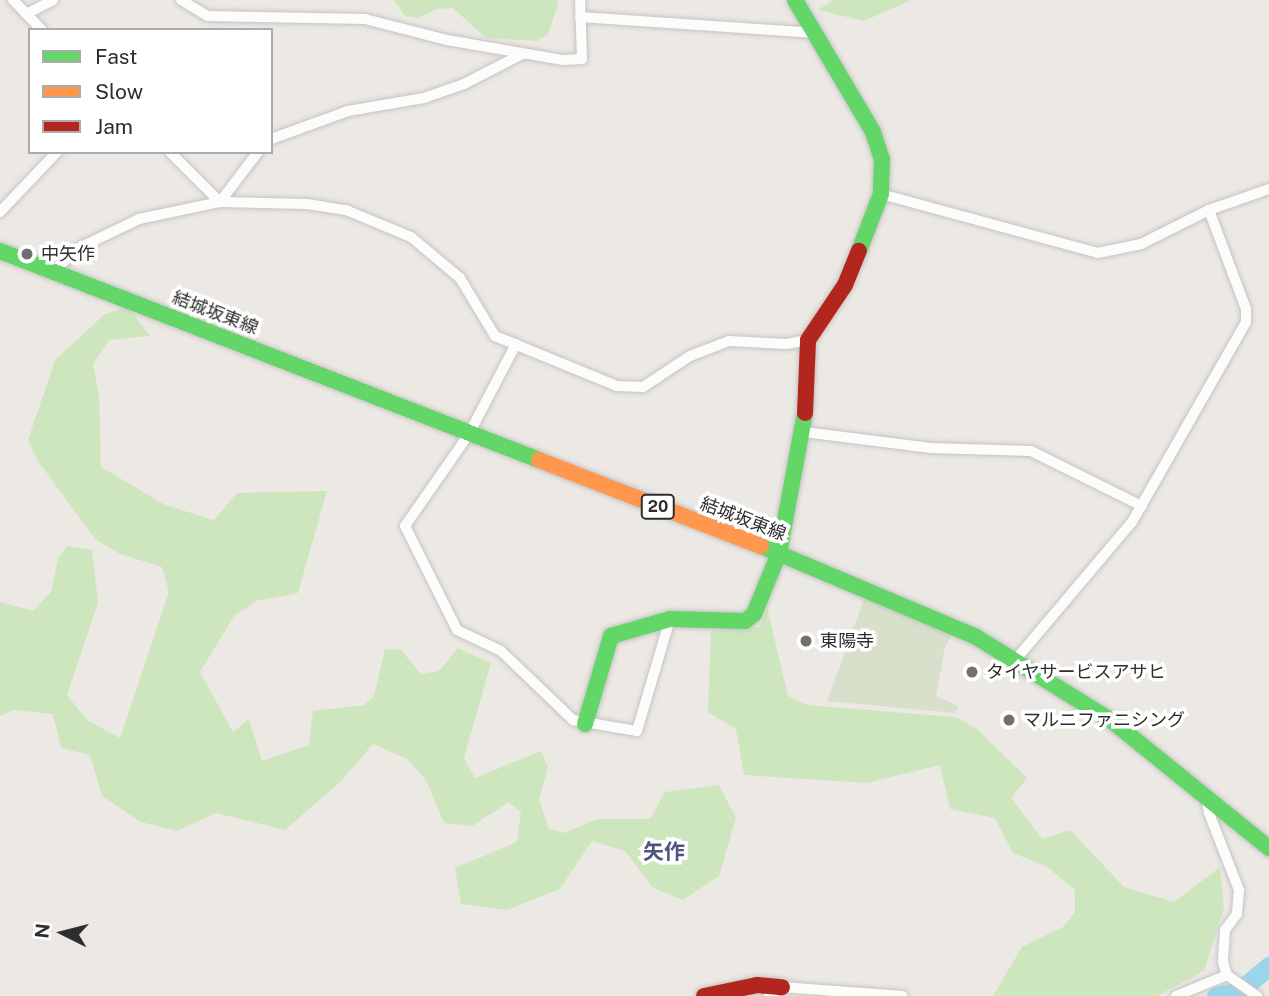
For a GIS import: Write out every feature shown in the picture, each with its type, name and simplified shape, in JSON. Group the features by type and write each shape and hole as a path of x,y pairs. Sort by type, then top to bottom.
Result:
{"main road":[{"path":"585,724 611,636 670,620 745,621 754,614 779,553 804,432 808,340 845,285 881,194 879,146 795,0"},
{"name":"結城坂東線","path":"0,251 779,553 936,618 1017,658 1112,721 1269,848"},
{"path":"704,996 757,985 776,991"}],"street":[{"path":"13,0 40,28"},
{"path":"26,14 52,0"},
{"path":"181,0 208,16 365,19 522,54 582,59 580,0"},
{"path":"580,16 812,33"},
{"path":"273,138 348,111 425,98 464,84 522,54"},
{"path":"0,212 55,154"},
{"path":"172,154 220,202"},
{"path":"220,202 256,154"},
{"path":"881,194 1098,253 1141,244 1209,210 1269,189"},
{"path":"53,271 81,247 139,219 220,202 307,204 379,220 411,237 460,278 495,336 617,386 643,387 710,346 808,340"},
{"path":"1017,658 1125,533 1246,322 1246,309 1209,210"},
{"path":"516,344 469,434 405,526 457,630 501,651 572,720 637,731 670,620"},
{"path":"804,432 931,448 1031,452 1142,506"},
{"path":"1206,795 1209,813 1239,890 1237,914 1225,930 1223,962 1233,977 1256,995"},
{"path":"1176,996 1233,977"},
{"path":"776,991 903,996"}],"green space":[{"path":"394,0 557,0 558,5 548,34 537,41 486,38 453,8 437,9 418,18 405,16"},
{"path":"833,0 911,0 864,21 818,10"},
{"path":"128,307 150,336 109,340 93,364 99,395 101,467 165,505 214,520 237,493 327,491 298,593 256,601 234,616 200,672 233,732 249,719 262,761 309,745 313,711 364,705 374,696 385,649 401,650 421,674 439,671 458,648 491,663 464,758 475,778 541,751 548,767 539,800 549,829 564,833 597,819 650,819 665,792 719,785 736,818 719,876 683,900 653,888 625,851 592,841 560,889 507,910 461,904 455,868 517,842 521,813 509,802 472,826 444,823 426,780 407,759 373,744 341,781 285,830 216,813 177,831 141,822 102,796 90,755 61,748 53,714 13,710 0,716 0,602 33,611 51,592 58,558 67,546 92,550 98,603 67,695 87,720 120,738 169,592 162,567 120,554 95,539 38,461 28,440 55,360 105,314"},
{"path":"865,597 952,634 945,647 936,696 959,706 955,713 827,701"},
{"path":"767,607 788,696 807,705 955,717 977,729 1027,778 1011,798 1042,839 1070,830 1124,887 1174,902 1220,867 1224,908 1204,971 1157,996 993,996 1022,947 1063,927 1075,912 1075,890 1046,866 1013,853 995,818 950,809 940,765 867,783 744,775 736,729 708,712 711,631 760,627"}],"waterway":[{"path":"1216,996 1239,991 1269,966"}],"traffic: fast":[{"path":"795,0 873,132 882,160 881,194 859,251"},
{"path":"0,251 539,460"},
{"path":"585,724 611,636 670,619 745,621 754,614 779,553 805,413"},
{"path":"761,546 976,637 1112,721 1269,848"}],"traffic: slow":[{"path":"539,460 761,546"}],"traffic: jam":[{"path":"805,413 808,340 845,285 859,251"},
{"path":"704,996 757,985 782,987"}],"place":[{"name":"中矢作","path":"27,254"},
{"name":"東陽寺","path":"806,641"},
{"name":"タイヤサービスアサヒ","path":"972,672"},
{"name":"マルニファニシング","path":"1009,720"}],"district":[{"name":"矢作","path":"664,852"}]}
